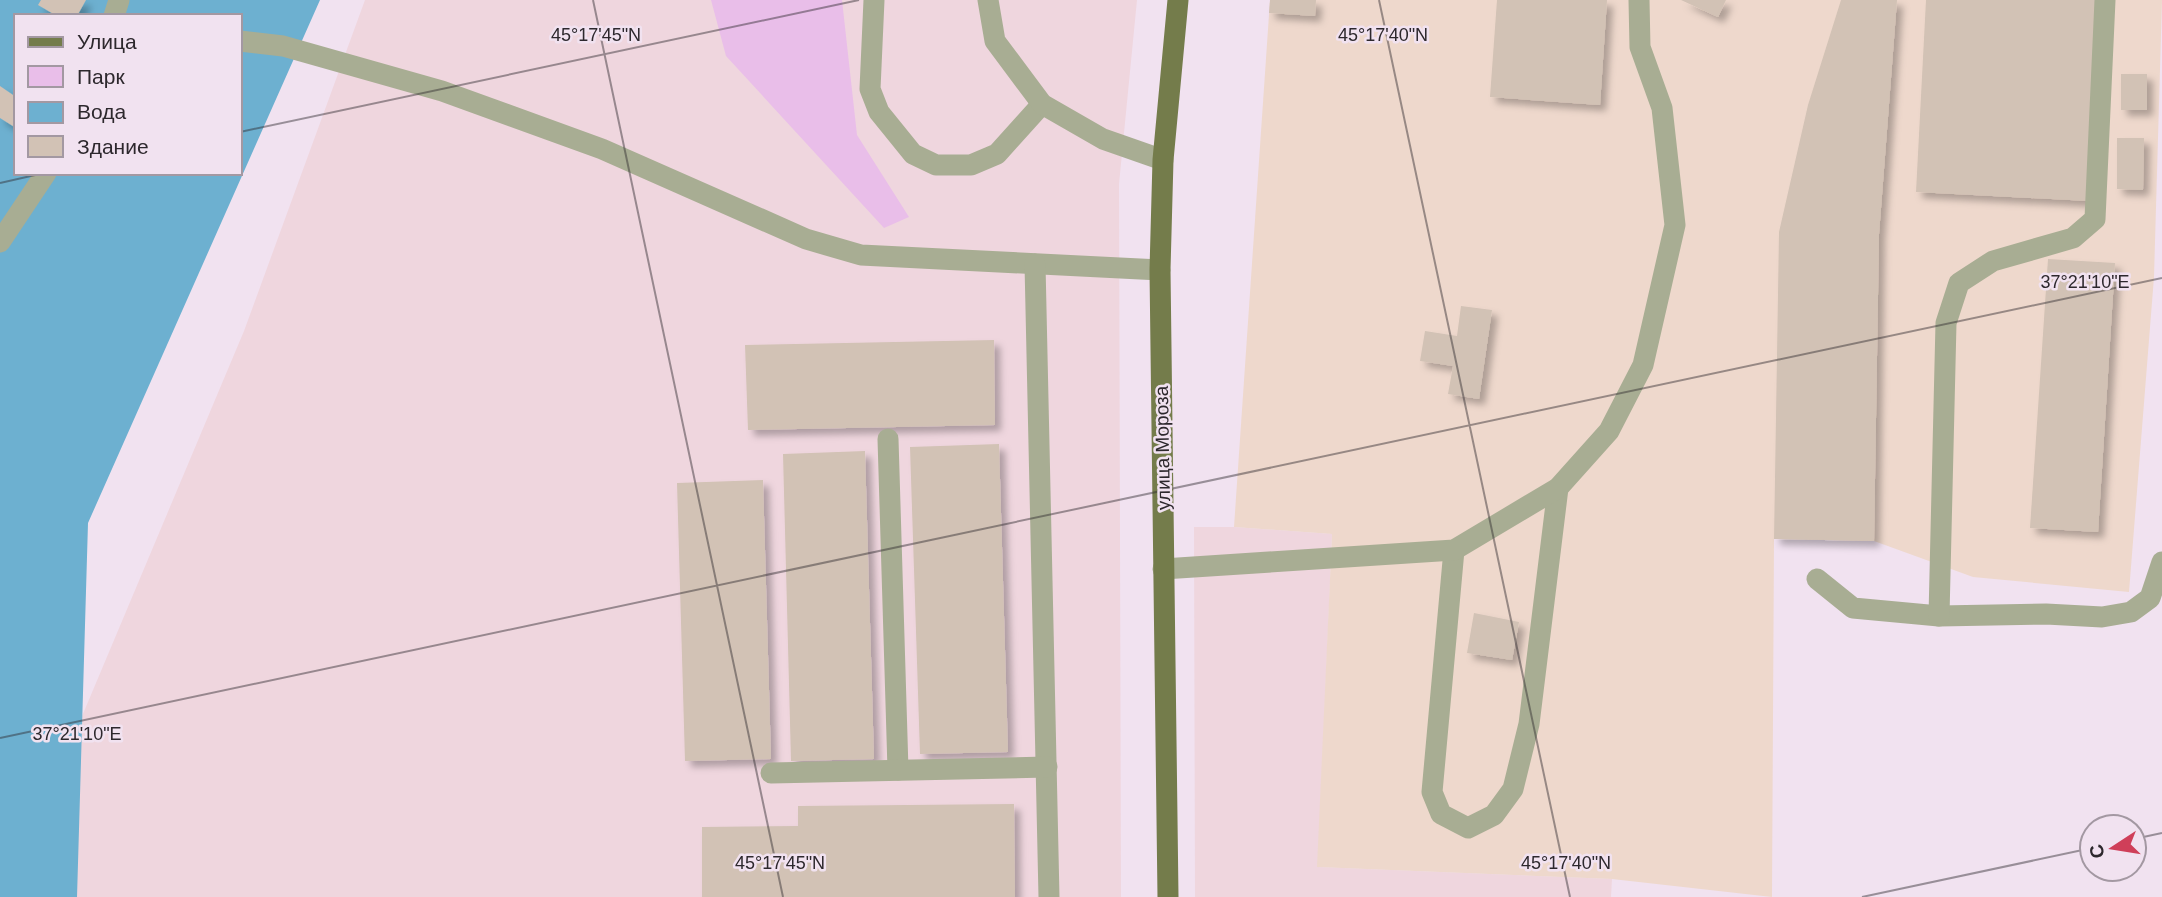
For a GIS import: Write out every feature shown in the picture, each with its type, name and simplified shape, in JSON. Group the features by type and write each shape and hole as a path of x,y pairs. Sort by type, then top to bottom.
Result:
{"main road":[{"name":"улица Мороза","path":"1168,897 1160,270 1163,160 1178,0"}],"street":[{"path":"874,0 870,89 879,112 913,154 936,165 971,165 997,154 1042,104"},
{"path":"988,0 995,41 1042,104 1103,139 1163,160"},
{"path":"1163,569 1454,550 1558,488 1609,431 1643,365 1675,225 1662,108 1640,47 1639,0"},
{"path":"1939,616 1946,323 1959,283 1993,261 2073,238 2095,219 2105,0"},
{"path":"242,41 283,46 442,91 602,149 806,239 861,255 1160,270"},
{"path":"0,242 45,175"},
{"path":"1035,264 1049,897"},
{"path":"888,439 898,770"},
{"path":"1454,550 1432,792 1441,814 1468,828 1494,815 1513,789 1529,724 1558,488"},
{"path":"1817,579 1853,608 1939,616 2046,614 2102,617 2131,612 2150,598 2162,562"},
{"path":"771,773 1047,767"}],"shaded area":[{"path":"365,0 1137,0 1119,184 1121,897 6,897 244,331"},
{"path":"1270,0 2162,0 2154,277 2129,592 1973,577 1874,541 1774,539 1772,897 1612,879 1317,867 1332,534 1234,527"},
{"path":"1194,527 1332,534 1318,867 1612,879 1611,897 1195,897"}],"green space":[{"path":"711,0 842,0 857,135 909,217 884,228 726,56"}],"water":[{"path":"0,0 320,0 88,523 77,897 0,897"}],"building":[{"path":"41,0 86,0 78,14 54,14 38,5"},
{"path":"1270,0 1316,0 1315,16 1269,13"},
{"path":"1497,0 1607,0 1600,105 1490,97"},
{"path":"1681,0 1726,0 1718,17"},
{"path":"1841,0 1897,0 1879,234 1874,541 1774,539 1779,232 1808,105"},
{"path":"1926,0 2099,0 2089,201 1916,192"},
{"path":"2121,74 2147,74 2147,110 2121,110"},
{"path":"0,86 14,96 14,127 0,118"},
{"path":"2117,138 2144,138 2143,190 2117,189"},
{"path":"2048,259 2115,263 2098,532 2030,528"},
{"path":"1461,306 1492,310 1479,399 1448,394 1453,366 1420,361 1425,331 1457,336"},
{"path":"994,340 995,425 748,430 745,345"},
{"path":"999,444 1008,752 920,754 910,447"},
{"path":"865,451 874,759 791,761 783,454"},
{"path":"763,480 771,759 685,761 677,483"},
{"path":"1474,613 1519,622 1512,660 1467,653"},
{"path":"1014,804 1015,897 702,897 702,827 798,826 798,806"}]}
